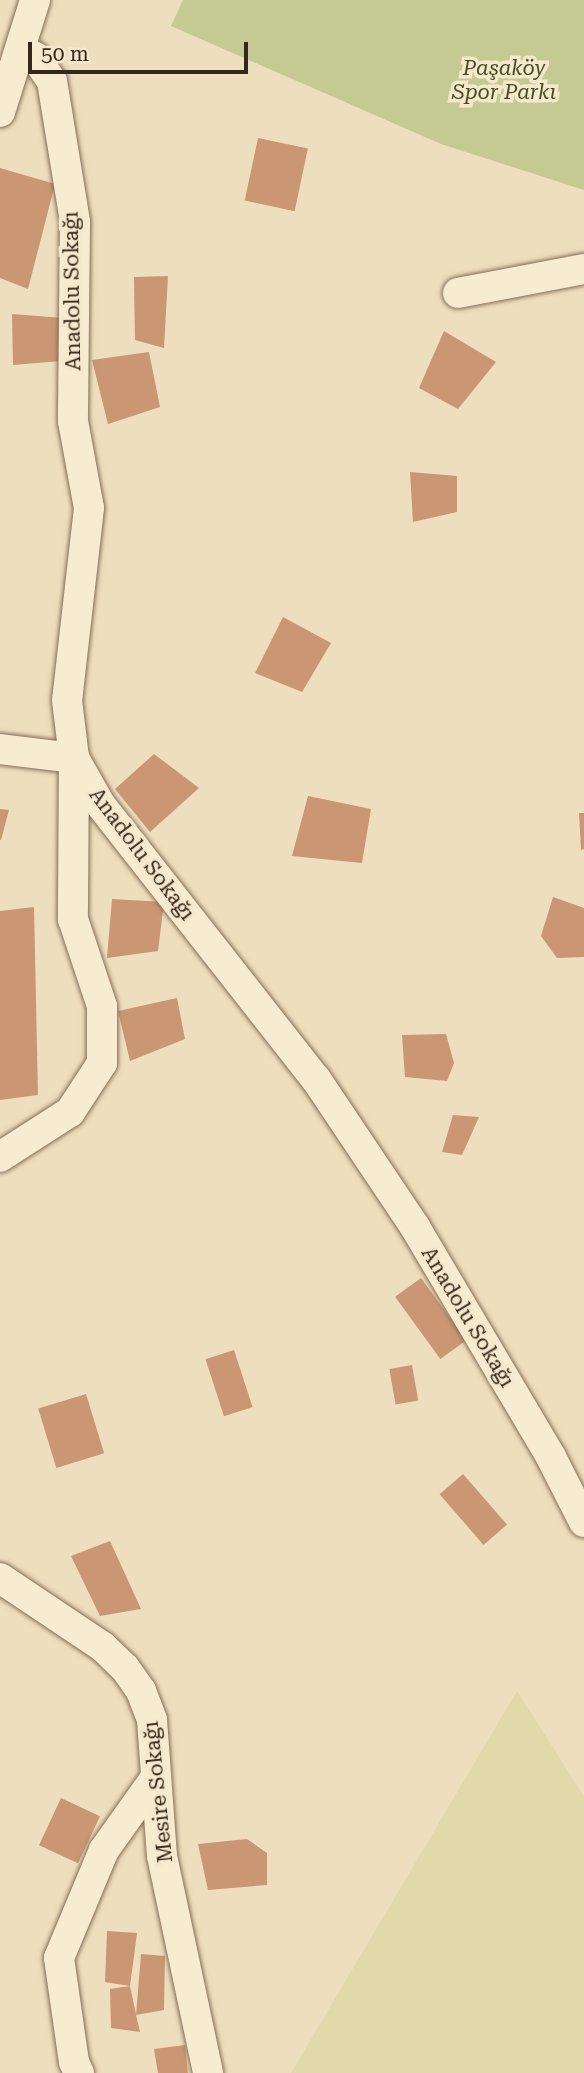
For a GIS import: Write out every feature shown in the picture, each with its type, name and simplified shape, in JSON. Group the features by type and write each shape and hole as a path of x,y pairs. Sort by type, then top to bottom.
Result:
{"street":[{"path":"0,112 35,0"},
{"name":"Anadolu Sokağı","path":"21,49 40,62 52,81 75,222 73,421 89,508 67,699 74,758 100,804 316,1079 415,1227 551,1457 584,1522"},
{"path":"458,293 584,269"},
{"path":"0,749 74,758 73,919 102,1006 102,1063 70,1112 0,1157"},
{"name":"Mesire Sokağı","path":"0,1578 103,1647 125,1668 141,1692 152,1720 162,1856 208,2073"},
{"path":"79,2073 74,2062 59,1958 104,1850 155,1780"}],"shaded area":[{"path":"517,1691 584,1796 584,2073 291,2073"}],"green space":[{"name":"Paşaköy Spor Parkı","path":"183,0 584,0 584,190 441,144 171,26"}],"building":[{"path":"258,138 308,149 295,211 245,201"},
{"path":"0,168 55,184 28,289 0,278"},
{"path":"168,276 164,348 135,340 134,277"},
{"path":"12,314 63,318 61,361 13,365"},
{"path":"444,331 496,362 458,409 419,388"},
{"path":"149,352 160,407 108,424 92,360"},
{"path":"410,472 457,476 457,512 413,522"},
{"path":"283,617 331,643 302,692 255,673"},
{"path":"154,754 199,788 150,832 115,789"},
{"path":"308,796 371,809 362,863 292,856"},
{"path":"0,809 9,810 1,840 0,840"},
{"path":"579,813 584,813 584,849 581,850"},
{"path":"553,897 584,908 584,957 557,958 541,936"},
{"path":"112,899 164,902 158,951 107,958"},
{"path":"34,907 38,1095 0,1100 0,911"},
{"path":"177,998 185,1039 130,1061 118,1011"},
{"path":"446,1034 454,1063 447,1081 405,1077 402,1035"},
{"path":"453,1115 479,1117 462,1155 442,1152"},
{"path":"421,1278 466,1340 440,1359 395,1297"},
{"path":"234,1350 253,1407 224,1416 205,1359"},
{"path":"412,1365 418,1400 396,1404 389,1369"},
{"path":"86,1394 104,1453 56,1468 38,1409"},
{"path":"463,1474 507,1525 484,1545 440,1494"},
{"path":"110,1541 141,1609 100,1616 71,1556"},
{"path":"61,1798 100,1816 78,1863 39,1845"},
{"path":"247,1839 267,1853 267,1885 208,1890 198,1844"},
{"path":"107,1931 137,1933 130,1986 105,1982"},
{"path":"141,1954 165,1956 164,2010 136,2015"},
{"path":"130,1986 140,2032 111,2028 110,1989"},
{"path":"185,2045 188,2073 158,2073 154,2049"}]}
